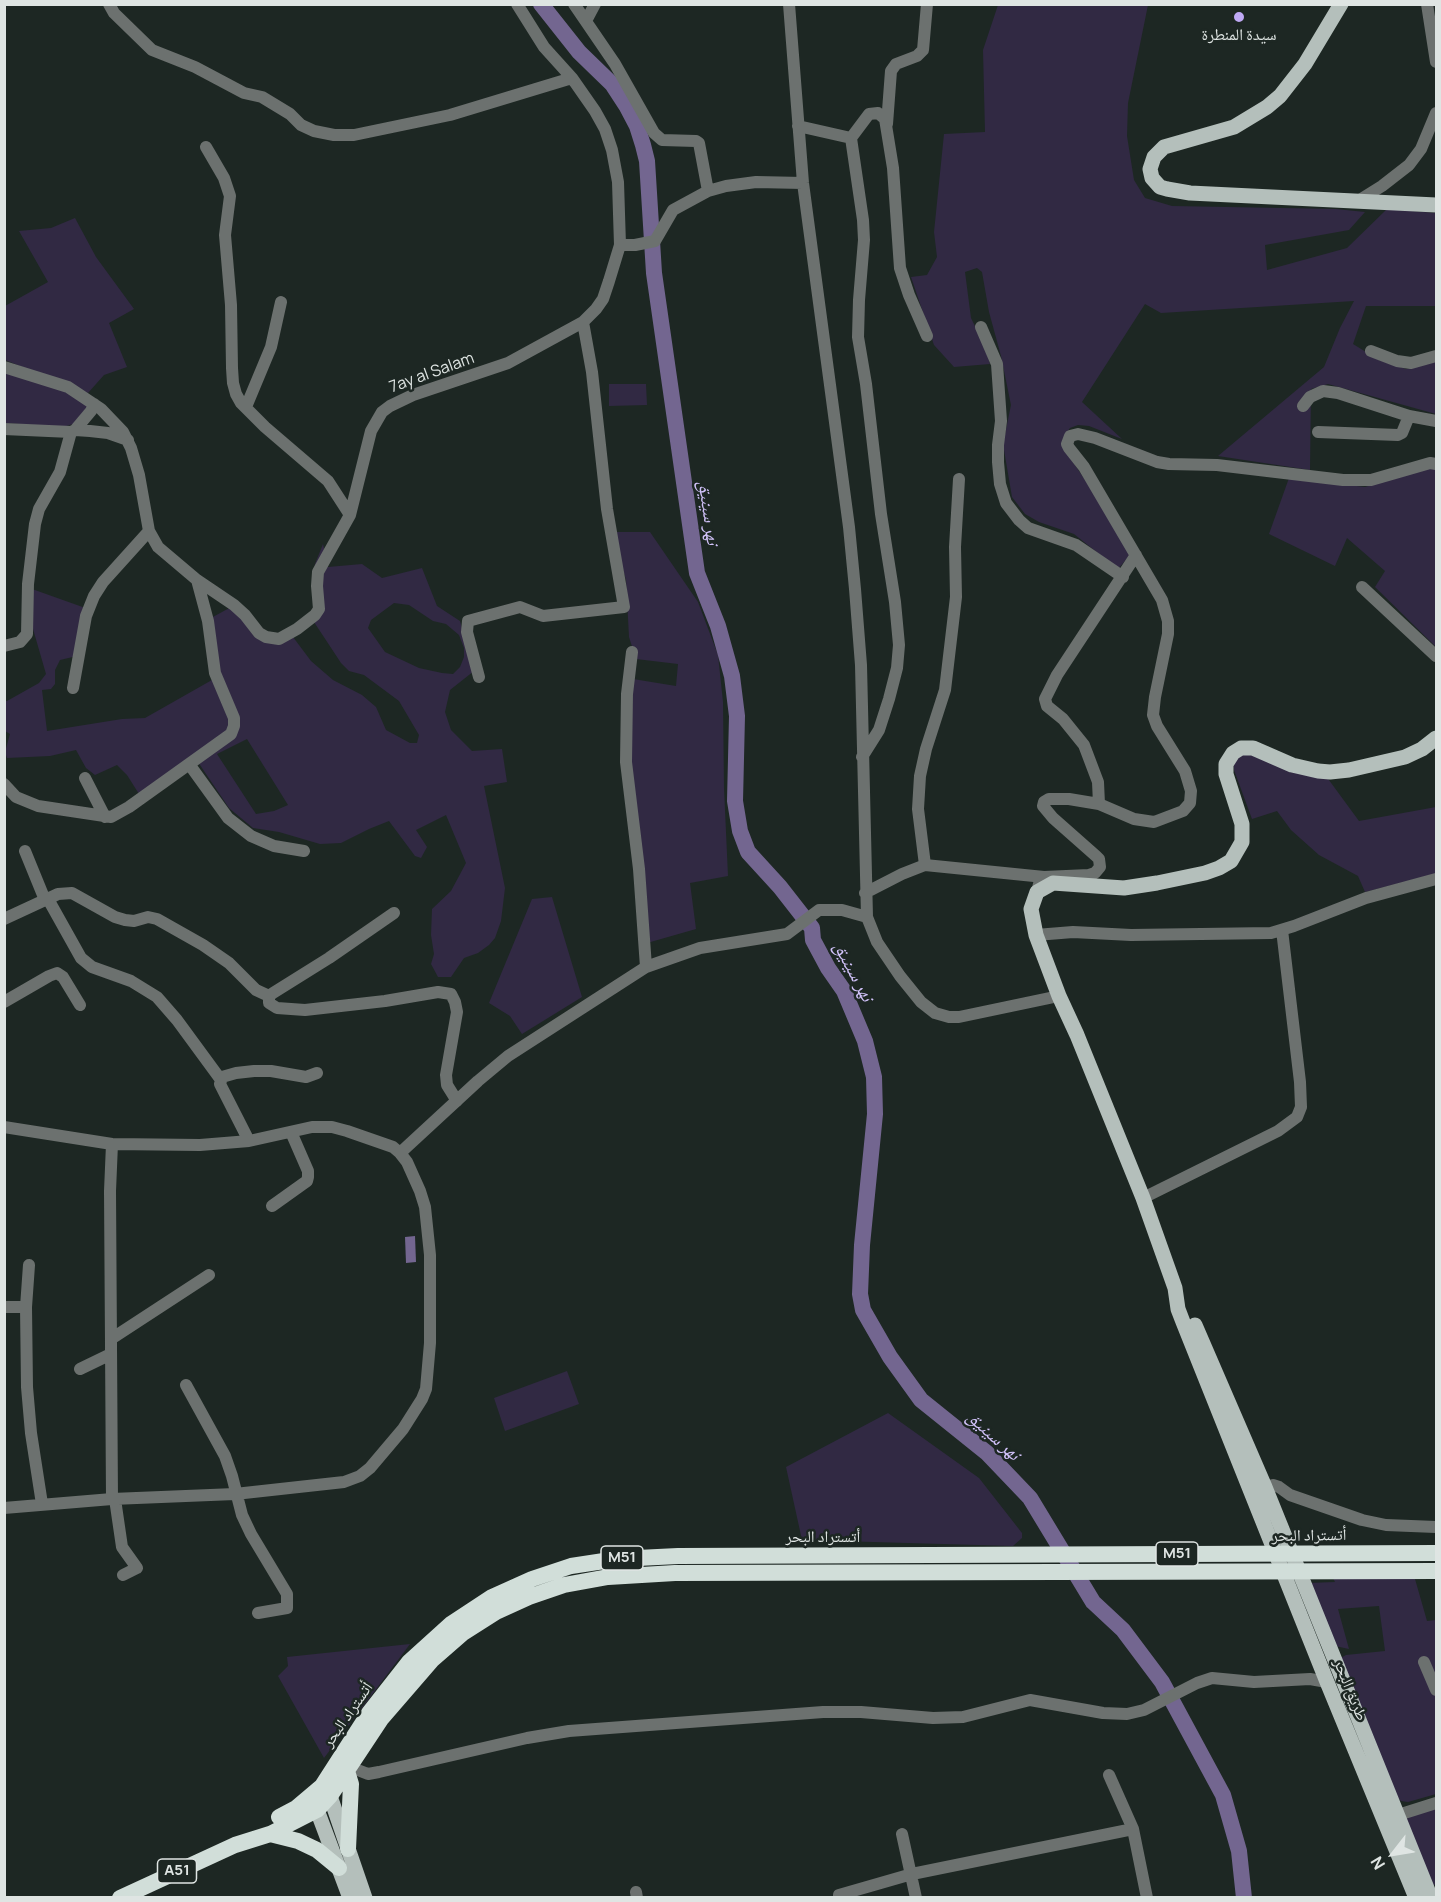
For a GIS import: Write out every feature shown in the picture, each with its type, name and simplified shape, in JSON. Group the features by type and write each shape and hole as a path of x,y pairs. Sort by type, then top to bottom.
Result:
{"highway":[{"name":"أتستراد البحر","path":"326,1791 369,1713 409,1662 451,1624 492,1597 542,1575 571,1566 627,1558 678,1556 1437,1553"},
{"name":"أتستراد البحر","path":"326,1791 349,1769 381,1719 408,1686 432,1660 463,1633 496,1612 529,1597 564,1586 608,1577 675,1573 1437,1571"},
{"path":"348,1849 351,1784 349,1769"},
{"name":"A51","path":"235,1845 270,1834 313,1805 326,1791"},
{"name":"A51","path":"120,1898 235,1845 313,1805"},
{"path":"270,1834 298,1841 317,1850 339,1868"}],"main road":[{"path":"1341,4 1280,96 1234,128 1164,147 1154,157 1150,169 1152,178 1160,187 1178,191 1437,205"},
{"path":"1037,892 1048,885 1061,883 1125,888 1205,873 1226,865 1234,857 1242,842 1242,824 1229,783 1226,764 1233,753 1241,748 1253,748 1292,765 1330,772 1405,757 1422,749 1437,738"},
{"name":"طريق البحر","path":"1037,892 1030,909 1036,935 1143,1198 1175,1288 1178,1309 1183,1322 1259,1491 1327,1682 1416,1898"},
{"path":"1266,1509 1398,1815 1431,1898"},
{"path":"326,1791 365,1898"},
{"path":"313,1805 350,1898"}],"street":[{"path":"109,4 114,13 152,50 195,67 244,93 262,97 290,114 301,126 334,135 354,135 450,115 572,78"},
{"name":"7ay al Salam","path":"128,440 139,475 148,531 158,547 197,580 241,611 259,633 273,639 284,638 317,612 318,572 350,515 371,431 382,412 413,395 508,363 584,322 596,309 603,299 620,245 618,182 614,156 595,111 572,78 544,47 517,4"},
{"path":"574,4 615,64 654,133 662,140 699,143 708,191"},
{"path":"586,21 595,4"},
{"path":"789,4 802,183 849,527 861,665 867,917 878,942 900,976 921,1002 934,1012 949,1017 960,1017 1059,996"},
{"path":"927,4 923,50 917,56 896,64 891,70 887,124 893,168 900,268 927,336"},
{"path":"1427,4 1437,62"},
{"path":"1358,201 1409,165 1421,149 1437,113"},
{"path":"851,138 869,114 883,115 887,124"},
{"path":"798,126 851,138"},
{"path":"851,138 864,240 858,300 858,337 899,645 897,668 890,699 879,730 862,758"},
{"path":"206,147 224,178 230,196 225,236 231,305 233,383 236,394 277,438 328,481 350,515"},
{"path":"620,245 655,241 673,210 708,191 756,182 802,183"},
{"path":"246,407 271,347 281,302"},
{"path":"479,677 467,632 468,621 520,607 543,616 624,607 607,509 584,322"},
{"path":"981,327 997,364 1000,384 1001,421 998,462 1000,484 1006,503 1028,528 1070,542 1123,577"},
{"path":"1371,351 1397,361 1411,363 1437,356"},
{"path":"4,367 68,387 94,404 111,419 128,440"},
{"path":"1303,405 1310,397 1323,391 1338,393 1409,416 1437,421"},
{"path":"4,646 20,642 27,634 29,575 39,508 60,472 73,431 91,411 94,404"},
{"path":"1318,432 1398,435 1402,433 1409,416"},
{"path":"4,429 108,433 128,440"},
{"path":"865,893 925,865 1044,877 1092,874 1098,870 1100,863 1096,856 1053,818 1043,806 1043,803 1049,799 1069,799 1099,804 1134,819 1154,822 1183,812 1188,807 1191,797 1190,784 1153,715 1168,634 1168,621 1162,600 1084,467 1069,448 1067,444 1070,436 1078,434 1095,438 1157,462 1169,464 1217,465 1343,480 1371,480 1430,463 1437,464"},
{"path":"925,865 918,809 920,776 945,690 956,597 955,548 959,479"},
{"path":"73,688 86,616 94,596 102,582 148,531"},
{"path":"1099,804 1098,782 1084,745 1063,718 1047,706 1045,699 1057,675 1136,555"},
{"path":"4,784 16,797 38,806 111,817 129,807 231,734 234,726 231,708 215,673 208,621 197,580"},
{"path":"1362,587 1437,656"},
{"path":"632,652 627,694 626,762 639,869 646,967"},
{"path":"189,764 228,818 251,836 274,846 304,851"},
{"path":"86,778 105,817"},
{"path":"25,851 46,899 81,957 92,967 130,981 157,996 221,1080 220,1084 249,1141"},
{"path":"1037,892 1040,880 1044,877"},
{"path":"1036,935 1072,932 1131,935 1271,933 1365,898 1437,879"},
{"path":"4,919 46,899 66,892 72,893 115,917 134,921 148,916 157,919 203,945 229,963 256,990 269,996"},
{"path":"400,1153 508,1056 646,967 700,948 787,934 813,913 830,909 867,917"},
{"path":"269,996 394,913"},
{"path":"1143,1198 1278,1131 1297,1117 1301,1107 1300,1082 1282,930"},
{"path":"4,1002 57,973 63,977 80,1005"},
{"path":"269,996 269,1003 277,1008 305,1010 385,1001 438,992 450,994 454,998 457,1012 446,1075 447,1085 457,1101"},
{"path":"221,1080 229,1074 254,1071 271,1071 306,1077 317,1074"},
{"path":"4,1127 112,1144 200,1145 249,1141 312,1127 332,1127 385,1143 400,1153 407,1162 420,1191 428,1227 430,1343 426,1389 422,1399 403,1429 370,1468 360,1476 344,1482 236,1494 113,1499 4,1508"},
{"path":"272,1206 308,1178 308,1171 291,1132"},
{"path":"112,1144 110,1191 113,1499 122,1547 137,1568 123,1575"},
{"path":"29,1265 26,1307 27,1388 32,1444 42,1504"},
{"path":"111,1339 209,1275"},
{"path":"4,1307 26,1307"},
{"path":"80,1369 111,1354"},
{"path":"186,1385 225,1456 242,1515 251,1534 287,1594 286,1608 258,1613"},
{"path":"1259,1491 1273,1485 1290,1495 1378,1524 1437,1527"},
{"path":"1266,1509 1290,1495"},
{"path":"1424,1662 1437,1690"},
{"path":"349,1769 368,1774 379,1773 527,1738 569,1731 670,1722 823,1712 861,1712 923,1718 963,1717 1030,1700 1116,1714 1136,1713 1212,1678 1254,1682 1301,1678 1327,1682"},
{"path":"1109,1775 1133,1829 1148,1898"},
{"path":"1398,1815 1437,1803"},
{"path":"839,1898 838,1895 912,1874 1133,1829"},
{"path":"902,1834 916,1898"}],"shaded area":[{"path":"998,5 1148,5 1128,103 1127,136 1134,180 1145,198 1172,206 1336,209 1365,212 1349,230 1265,245 1267,270 1347,248 1387,209 1436,213 1436,306 1366,306 1353,344 1379,360 1406,369 1436,361 1436,414 1328,384 1311,389 1310,470 1218,456 1324,367 1354,301 1161,313 1145,304 1082,402 1122,439 1089,426 1078,425 1070,428 1065,435 1064,449 1094,493 1130,555 1118,569 1074,534 1039,522 1025,514 1012,497 1003,444 1011,405 982,272 977,268 965,272 971,318 986,349 990,364 954,367 934,345 911,277 927,275 937,257 934,232 944,134 985,132 983,50"},
{"path":"75,218 96,257 134,309 109,323 127,367 104,375 88,393 5,360 5,306 48,282 19,231 51,228"},
{"path":"4,369 70,391 89,405 73,424 63,427 5,423"},
{"path":"609,384 646,384 647,405 609,406"},
{"path":"1436,466 1436,647 1375,587 1385,571 1347,538 1335,566 1269,534 1289,478 1365,487"},
{"path":"615,532 650,532 698,602 718,655 723,702 728,876 690,883 696,929 647,943 630,768 633,679 676,686 678,664 636,659 629,637 626,580 613,536"},
{"path":"323,544 328,567 362,564 382,578 422,568 437,606 460,621 474,671 450,690 445,712 451,730 472,751 502,749 507,782 484,786 505,888 501,921 495,938 478,953 464,958 451,977 438,977 431,964 434,954 431,935 432,909 451,891 466,863 446,815 416,830 427,847 421,858 415,856 389,821 341,843 320,844 279,832 253,828 229,808 192,757 139,794 127,775 117,765 95,775 86,768 76,750 50,756 7,758 5,752 10,734 5,731 5,701 39,683 46,674 31,622 32,589 91,610 77,656 60,660 55,670 55,684 51,689 42,690 47,731 122,719 145,718 219,676 211,618 233,606 254,636 273,643 313,620 315,564","holes":["394,603 409,605 433,621 446,624 459,635 464,648 464,657 460,667 453,674 419,668 385,652 368,628 371,620","314,622 341,663 349,671 364,675 399,701 419,735 417,743 410,743 386,730 376,707 362,695 333,680 311,661 293,637","247,739 288,805 274,811 256,814 217,754"]},
{"path":"1245,752 1326,776 1359,821 1436,807 1436,874 1365,892 1358,876 1319,855 1291,830 1277,811 1252,819 1234,770 1233,760"},
{"path":"552,897 582,997 522,1034 510,1016 489,1003 532,899"},
{"path":"415,1236 416,1262 406,1263 405,1237"},
{"path":"567,1371 579,1404 505,1431 494,1398"},
{"path":"888,1413 979,1478 1022,1533 1022,1538 1013,1546 802,1540 786,1467"},
{"path":"1333,1578 1415,1579 1427,1621 1436,1620 1436,1794 1408,1802 1401,1801 1396,1796 1339,1659 1346,1655 1385,1651 1379,1606 1338,1609 1349,1649 1335,1646 1308,1583 1335,1582"},
{"path":"410,1644 324,1758 278,1676 288,1666 287,1657"},
{"path":"1436,1805 1436,1884 1432,1886 1405,1818"}],"waterway":[{"name":"نهر سينيق","path":"541,4 579,52 612,84 637,126 643,145 647,161 654,273 697,573 718,626 732,676 737,716 735,801 740,831 748,852 780,887 812,928 813,940 844,991 865,1041 874,1077 875,1114 862,1245 860,1294 863,1310 890,1357 921,1400 987,1453 1030,1498 1093,1602 1123,1630 1162,1682 1223,1795 1239,1851 1244,1898"}],"place":[{"name":"سيدة المنطرة","path":"1239,17"}]}
